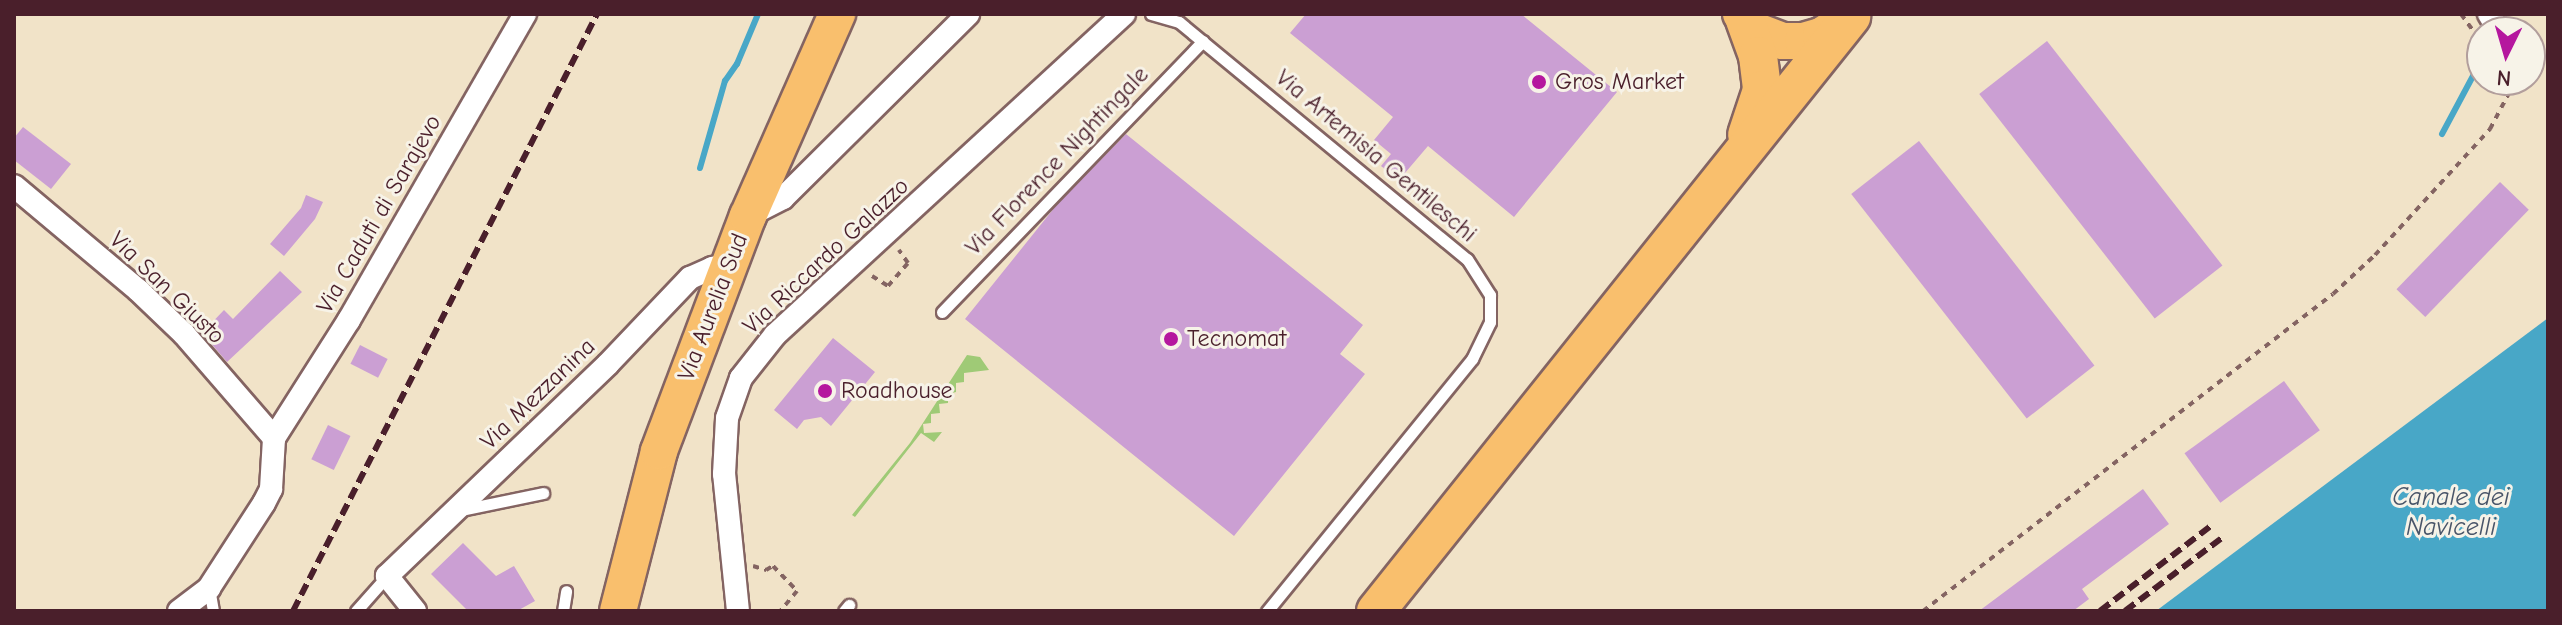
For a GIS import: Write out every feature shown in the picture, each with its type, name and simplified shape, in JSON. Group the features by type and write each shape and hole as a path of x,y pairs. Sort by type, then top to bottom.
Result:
{"highway":[{"path":"1376,611 1852,16"},
{"path":"1738,160 1762,90 1758,56 1743,17"}],"main road":[{"name":"Via Aurelia Sud","path":"619,607 659,451 748,216 837,14"},
{"path":"1743,17 1767,38 1803,41 1836,29 1852,16"}],"street":[{"name":"Via Caduti di Sarajevo","path":"274,438 349,320 525,14"},
{"path":"748,216 783,198 968,14"},
{"name":"Via Riccardo Galazzo","path":"738,611 724,474 727,418 741,378 775,335 1124,14"},
{"name":"Via San Giusto","path":"14,186 127,281 184,334 274,438"},
{"name":"Via Mezzanina","path":"387,576 608,364 690,278 731,264"},
{"path":"179,611 209,588 271,489 274,438"},
{"path":"387,576 415,611"}],"lane":[{"path":"1151,14 1179,18"},
{"name":"Via Artemisia Gentileschi","path":"1179,18 1467,259 1484,282 1491,308 1487,335 1472,359 1267,611"},
{"name":"Via Florence Nightingale","path":"942,312 1203,41"},
{"path":"453,512 543,493"},
{"path":"356,611 387,576"},
{"path":"209,588 213,611"},
{"path":"563,611 566,591"}],"path":[{"path":"1923,611 2333,294 2391,238 2490,129 2507,96"},
{"path":"863,276 877,277 888,286 908,263"},
{"path":"750,561 759,568 773,566 797,591 780,611"}],"green space":[{"path":"967,355 980,357 989,370 964,373 964,382 956,383 956,392 948,394 948,403 939,404 940,413 931,414 931,423 923,424 924,433 942,432 934,442 921,433 855,517 852,515 910,443"}],"water":[{"name":"Canale dei Navicelli","path":"2548,318 2548,611 2156,611"}],"building":[{"path":"1306,14 1521,14 1617,92 1514,217 1428,146 1399,180 1381,166 1391,154 1374,140 1393,117 1290,33"},
{"path":"2047,41 2222,266 2155,319 1979,94"},
{"path":"23,127 71,164 51,189 14,160 14,138"},
{"name":"Tecnomat","path":"1126,134 1363,325 1340,354 1365,374 1234,536 965,319 1059,202"},
{"path":"1919,141 2094,366 2027,419 1851,194"},
{"path":"2500,182 2529,210 2425,317 2396,289"},
{"path":"306,195 323,202 315,219 284,256 270,244 301,208"},
{"path":"280,271 302,292 227,362 202,333 224,310 233,319"},
{"name":"Roadhouse","path":"833,338 875,372 831,426 821,417 804,420 797,429 774,410"},
{"path":"360,345 388,359 378,378 350,364"},
{"path":"2284,381 2320,430 2220,503 2184,453"},
{"path":"328,425 350,436 334,470 311,459"},
{"path":"2143,489 2169,524 2082,589 2089,599 2073,611 1979,611"},
{"path":"463,543 496,576 514,566 535,601 517,611 468,611 431,574"}],"waterway":[{"path":"700,168 725,81 737,64 758,14"},
{"path":"2442,134 2466,89"}],"railway":[{"path":"293,611 597,14"},
{"path":"2100,611 2212,525"},
{"path":"2125,611 2222,538"}],"place":[{"name":"Gros Market","path":"1539,82"},
{"name":"Tecnomat","path":"1171,339"},
{"name":"Roadhouse","path":"825,391"}]}
